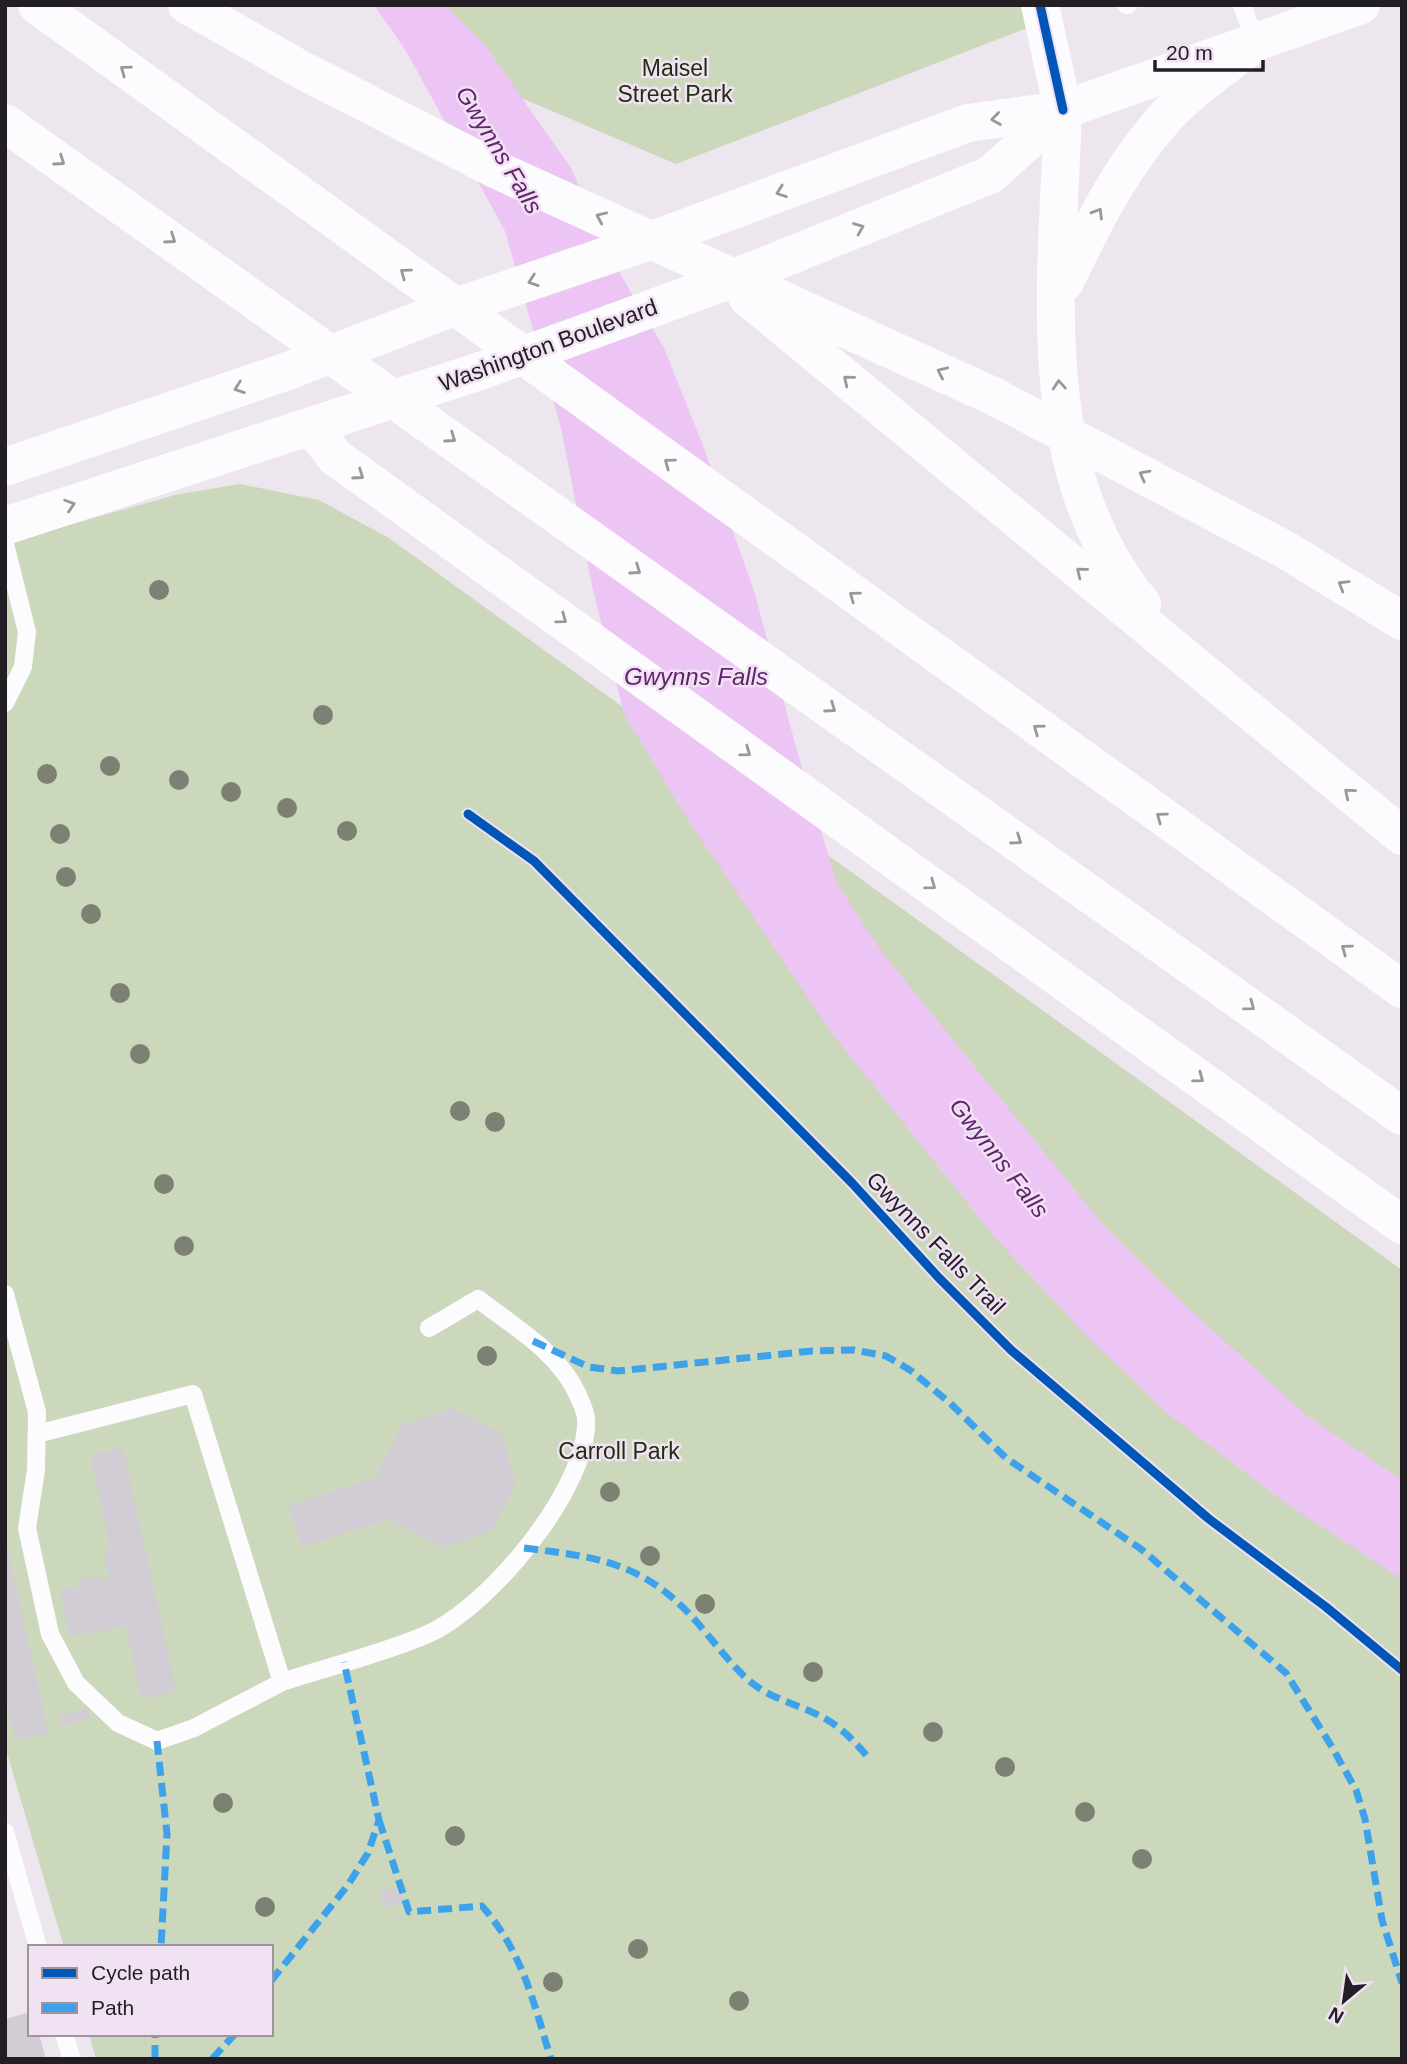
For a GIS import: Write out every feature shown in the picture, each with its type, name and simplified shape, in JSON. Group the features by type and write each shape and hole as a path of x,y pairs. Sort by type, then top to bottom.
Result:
{"main road":[{"path":"37,5 1402,989"},
{"path":"187,5 302,70 497,170 993,396 1284,549 1402,621"},
{"path":"1040,5 1063,110 1056,342 1062,424 1086,509 1119,576 1190,662"},
{"name":"Washington Boulevard","path":"5,467 285,372 441,312 656,238 968,124 1063,110 1361,5"},
{"path":"1058,297 1095,217 1129,165 1176,106 1256,42"},
{"name":"Washington Boulevard","path":"5,526 483,370 712,286 990,175 1063,110"},
{"path":"5,123 1402,1116"},
{"path":"656,238 712,286 1190,662 1402,836"},
{"path":"285,372 312,427 335,457 1402,1225"}],"lane":[{"path":"1242,5 1256,42"},
{"path":"5,544 27,632 23,667 5,703"},
{"path":"5,1294 37,1412 36,1470 27,1528 50,1634 76,1683 118,1723 157,1741 194,1728 282,1682 430,1633 470,1607 507,1570 571,1480 583,1447 586,1416 576,1391 558,1363 478,1299 429,1328"},
{"path":"37,1434 193,1394 282,1682"},
{"path":"5,1832 37,1945"},
{"path":"65,2036 72,2059"}],"green space":[{"name":"Maisel Street Park","path":"443,5 1028,5 1035,25 676,164 505,91"},
{"name":"Carroll Park","path":"240,484 319,500 389,538 1402,1270 1402,2059 96,2059 90,2036 273,2036 273,1945 63,1945 5,1746 5,543 175,495"}],"water":[{"name":"Gwynns Falls","path":"374,5 445,5 485,45 571,168 612,260 664,348 704,448 755,594 796,747 837,884 881,951 1100,1221 1191,1311 1307,1416 1402,1480 1402,1579 1287,1504 1167,1413 1086,1335 997,1240 831,1032 683,812 624,714 592,586 561,428 505,231 406,51"}],"building":[{"path":"453,1408 501,1433 516,1484 492,1531 442,1547 394,1522 393,1518 301,1547 288,1505 380,1476 378,1471 403,1424"},
{"path":"123,1448 176,1689 174,1692 141,1699 126,1626 69,1637 60,1590 81,1586 79,1579 99,1575 100,1581 109,1579 103,1549 110,1547 90,1455"},
{"path":"5,1534 48,1733 15,1740 5,1695"},
{"path":"89,1708 91,1719 60,1727 58,1716"},
{"path":"400,1887 405,1902 384,1908 380,1892"},
{"path":"28,2013 28,2036 40,2036 46,2059 5,2059 5,2019"}],"marked path":[{"path":"533,1341 589,1367 618,1371 812,1351 854,1350 886,1356 910,1370 950,1403 1006,1458 1141,1549 1286,1673 1356,1790 1365,1819 1382,1920 1402,1983"},
{"path":"524,1548 596,1559 637,1574 657,1586 695,1620 729,1661 752,1683 769,1694 830,1722 867,1756"},
{"path":"273,1979 348,1885 368,1853 379,1820 344,1662"},
{"path":"157,1741 167,1834 161,1945"},
{"path":"379,1820 409,1912 482,1906 496,1924 525,1978 551,2059"},
{"path":"155,2036 155,2059"},
{"path":"212,2059 233,2036"}],"cycle path":[{"path":"1040,5 1063,110"},
{"name":"Gwynns Falls Trail","path":"468,814 534,861 852,1183 939,1278 1011,1350 1209,1519 1326,1607 1402,1670"}]}
